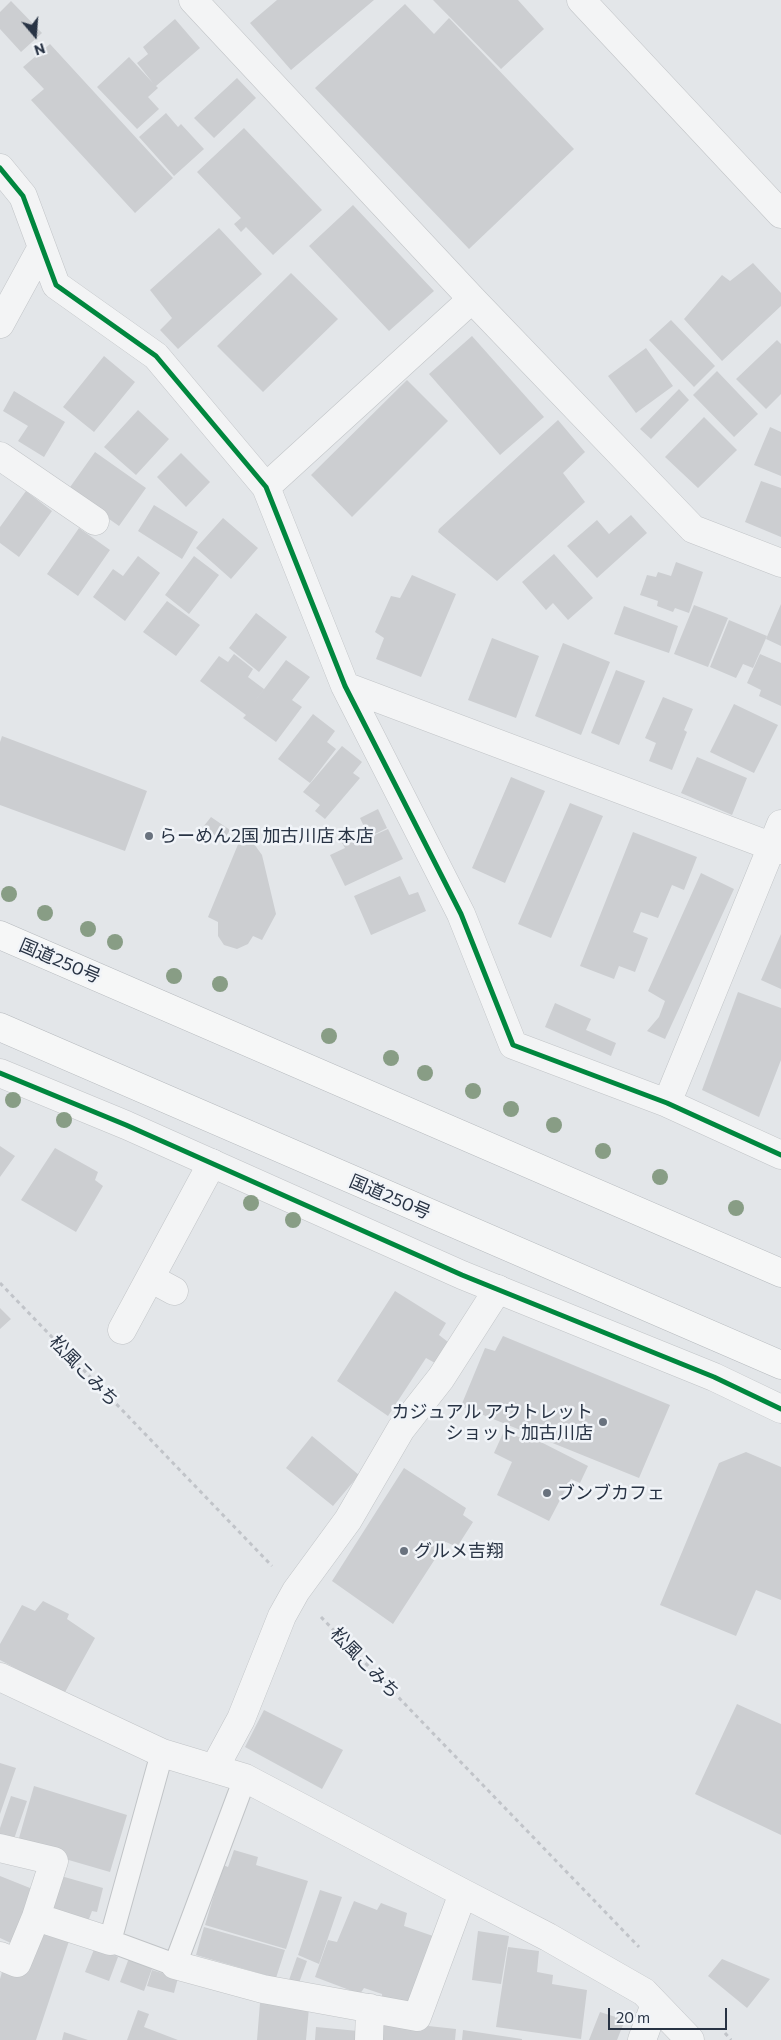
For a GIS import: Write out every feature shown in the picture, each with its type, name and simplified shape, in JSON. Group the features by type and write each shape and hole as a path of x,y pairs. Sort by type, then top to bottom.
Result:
{"highway":[{"name":"国道250号","path":"0,935 781,1273"},
{"name":"国道250号","path":"0,1027 781,1365"}],"street":[{"path":"193,0 472,299 693,529 781,563"},
{"path":"580,0 781,214"},
{"path":"0,168 23,196 56,285 156,356 266,487 345,686 461,914 513,1045 667,1103 781,1155"},
{"path":"0,324 42,247"},
{"path":"266,487 472,299"},
{"path":"0,456 95,521"},
{"path":"345,686 778,840 667,1103"},
{"path":"0,1073 212,1163 498,1289 714,1377 781,1409"},
{"path":"122,1330 212,1163"},
{"path":"150,1278 174,1291"},
{"path":"214,1769 242,1719 282,1616 296,1591 348,1520 401,1430 441,1378 498,1289"},
{"path":"0,1677 162,1753 245,1778 548,1937 644,1992 690,2040"},
{"path":"0,1848 54,1861 36,1917 17,1963 0,1956"},
{"path":"175,1965 263,1989 417,2017 463,1893"},
{"path":"36,1917 110,1941"},
{"path":"642,2040 655,2004"},
{"path":"369,2040 370,2008"}],"lane":[{"path":"162,1753 110,1941 175,1965 245,1778"}],"path":[{"path":"724,2033 732,2040"}],"building":[{"path":"277,0 374,0 291,70 250,23"},
{"path":"433,0 518,0 544,29 501,69"},
{"path":"11,1 42,33 21,52 0,29 0,12"},
{"path":"405,4 434,34 449,18 574,149 469,249 315,88"},
{"path":"175,19 200,48 156,86 158,88 148,97 159,109 137,129 97,87 129,57 153,83 137,63 148,54 143,47"},
{"path":"50,44 173,178 135,213 31,100 44,89 23,67"},
{"path":"237,78 256,98 214,138 194,118"},
{"path":"166,113 178,127 181,124 204,149 174,176 139,137"},
{"path":"244,128 322,210 273,255 246,227 241,232 234,224 241,218 197,172"},
{"path":"353,205 434,291 389,331 309,246"},
{"path":"219,228 262,274 178,349 160,330 172,318 150,290"},
{"path":"753,263 781,293 781,306 722,361 684,319 722,275 730,281"},
{"path":"291,273 338,319 263,392 217,346"},
{"path":"671,320 715,366 694,387 649,340"},
{"path":"472,336 544,417 500,455 429,374"},
{"path":"777,340 781,344 781,394 766,409 736,379"},
{"path":"646,348 673,386 636,413 608,376"},
{"path":"104,356 135,382 94,432 63,407"},
{"path":"717,371 758,414 734,437 693,395"},
{"path":"407,380 448,421 352,517 311,475"},
{"path":"679,389 689,400 651,439 640,429"},
{"path":"14,391 65,422 44,457 18,441 28,426 3,411"},
{"path":"138,410 169,439 136,475 104,447"},
{"path":"704,417 737,450 698,488 665,457"},
{"path":"558,420 585,452 563,473 585,502 497,581 438,532 439,529"},
{"path":"770,427 781,432 781,476 754,465"},
{"path":"95,452 146,488 119,526 68,490"},
{"path":"181,453 210,482 186,507 157,477"},
{"path":"761,481 781,488 781,537 745,522"},
{"path":"26,491 52,511 19,557 0,543 0,527"},
{"path":"154,505 198,532 182,559 138,531"},
{"path":"631,515 647,533 597,578 567,546 597,520 609,534"},
{"path":"223,518 258,548 231,579 196,548"},
{"path":"79,528 110,550 78,596 47,574"},
{"path":"554,554 593,598 568,620 553,603 546,610 522,582"},
{"path":"138,556 160,573 125,621 93,597 113,569 123,576"},
{"path":"194,556 219,575 189,614 165,595"},
{"path":"676,562 703,572 689,613 675,608 673,612 657,606 658,601 640,595 647,575 656,577 658,572 671,576"},
{"path":"412,575 456,594 421,677 376,659 384,638 375,632 391,596 400,598"},
{"path":"167,601 200,625 176,656 143,632"},
{"path":"781,604 781,646 766,639"},
{"path":"694,605 728,618 708,667 674,654"},
{"path":"624,606 678,626 669,653 614,634"},
{"path":"256,613 287,637 259,672 229,648"},
{"path":"729,620 767,636 753,668 743,664 736,678 710,667"},
{"path":"492,638 539,656 516,718 468,700"},
{"path":"563,643 610,662 581,735 535,716"},
{"path":"234,654 253,669 248,677 264,689 252,705 286,660 310,677 292,700 302,707 276,742 243,718 246,715 200,681 219,656 228,662"},
{"path":"760,654 781,663 781,706 759,696 761,690 747,683"},
{"path":"616,670 645,681 619,745 591,733"},
{"path":"663,697 693,709 684,730 687,732 672,770 649,761 656,743 645,738"},
{"path":"734,704 778,725 754,773 710,752"},
{"path":"313,714 335,731 327,742 336,749 310,783 278,759"},
{"path":"2,736 147,791 125,851 0,805 0,742"},
{"path":"342,746 362,762 353,773 360,778 325,819 315,811 320,805 303,792"},
{"path":"697,757 747,778 732,815 681,793"},
{"path":"511,777 545,791 505,883 472,868"},
{"path":"570,803 603,816 551,938 518,924"},
{"path":"378,809 387,828 369,837 360,818"},
{"path":"211,817 230,830 223,841 203,827"},
{"path":"388,829 403,859 345,886 330,855 345,848 342,843 365,832 368,838"},
{"path":"244,830 262,855 276,914 262,940 253,936 248,944 237,949 224,945 218,936 218,922 208,917"},
{"path":"633,832 697,857 684,890 672,885 658,918 641,912 633,932 648,938 635,972 619,966 614,979 580,966"},
{"path":"701,873 734,889 665,1039 647,1031 659,1017 665,1001 648,991"},
{"path":"400,876 409,895 418,892 426,911 371,935 354,896"},
{"path":"781,934 781,989 761,980"},
{"path":"738,992 781,1008 781,1060 759,1117 702,1090"},
{"path":"555,1003 591,1019 586,1030 616,1043 611,1056 545,1027"},
{"path":"0,1146 15,1156 0,1177"},
{"path":"55,1148 98,1172 95,1180 103,1186 76,1232 21,1200"},
{"path":"395,1291 446,1323 439,1335 448,1342 435,1363 426,1358 388,1416 337,1381"},
{"path":"0,1308 11,1319 0,1329"},
{"path":"503,1336 670,1405 639,1478 461,1406 485,1348 495,1351"},
{"path":"504,1431 524,1439 527,1435 588,1466 580,1483 571,1479 549,1521 497,1495 512,1462 494,1453"},
{"path":"312,1436 359,1475 333,1506 286,1468"},
{"path":"746,1452 781,1467 781,1600 756,1590 736,1636 660,1605 719,1463"},
{"path":"404,1468 466,1508 463,1515 473,1522 457,1547 446,1542 393,1624 332,1581"},
{"path":"43,1601 69,1614 67,1619 95,1638 64,1694 0,1660 0,1644 22,1605 35,1611"},
{"path":"737,1704 781,1724 781,1835 695,1794"},
{"path":"264,1710 343,1750 322,1789 245,1747"},
{"path":"0,1763 16,1768 0,1814"},
{"path":"34,1786 127,1815 110,1872 17,1845"},
{"path":"11,1796 27,1801 14,1839 0,1834 0,1828"},
{"path":"234,1850 258,1857 256,1865 308,1881 286,1949 205,1925 223,1865 228,1867"},
{"path":"54,1874 103,1888 97,1912 92,1911 86,1927 44,1914"},
{"path":"0,1876 35,1890 13,1944 0,1938"},
{"path":"320,1890 342,1897 319,1964 298,1955"},
{"path":"354,1901 377,1910 381,1903 407,1913 404,1926 433,1936 407,2009 382,2000 382,1994 364,1988 360,1994 315,1977 328,1940 337,1942"},
{"path":"38,1923 71,1935 36,2040 0,2040 0,1979 4,1965"},
{"path":"204,1927 285,1950 276,1978 196,1955"},
{"path":"478,1931 509,1936 501,1984 472,1980"},
{"path":"95,1947 118,1957 109,1981 85,1972"},
{"path":"508,1947 539,1951 537,1972 553,1975 552,1984 587,1990 581,2039 496,2027"},
{"path":"297,1957 307,1961 299,1983 289,1980"},
{"path":"129,1958 153,1966 144,1991 120,1982"},
{"path":"722,1959 770,1979 747,2008 708,1976"},
{"path":"152,1970 178,1978 174,1993 147,1986"},
{"path":"260,2003 309,2008 306,2040 257,2040"},
{"path":"138,2010 149,2014 144,2027 178,2040 127,2040"},
{"path":"600,2012 625,2020 617,2040 589,2040"},
{"path":"382,2021 456,2029 455,2040 380,2040"},
{"path":"316,2027 358,2031 364,2040 315,2040"},
{"path":"463,2030 522,2039 522,2040 462,2040"},
{"path":"64,2032 88,2040 62,2040"}],"cycle path":[{"path":"0,168 23,196 56,285 156,356 266,487 345,686 461,914 513,1045 667,1103 781,1155"},
{"path":"0,1073 126,1125 462,1275 714,1377 781,1409"}],"place":[{"name":"らーめん2国 加古川店 本店","path":"149,836"},
{"name":"カジュアル アウトレット ショット 加古川店","path":"603,1422"},
{"name":"ブンブカフェ","path":"547,1493"},
{"name":"グルメ吉翔","path":"404,1551"}]}
